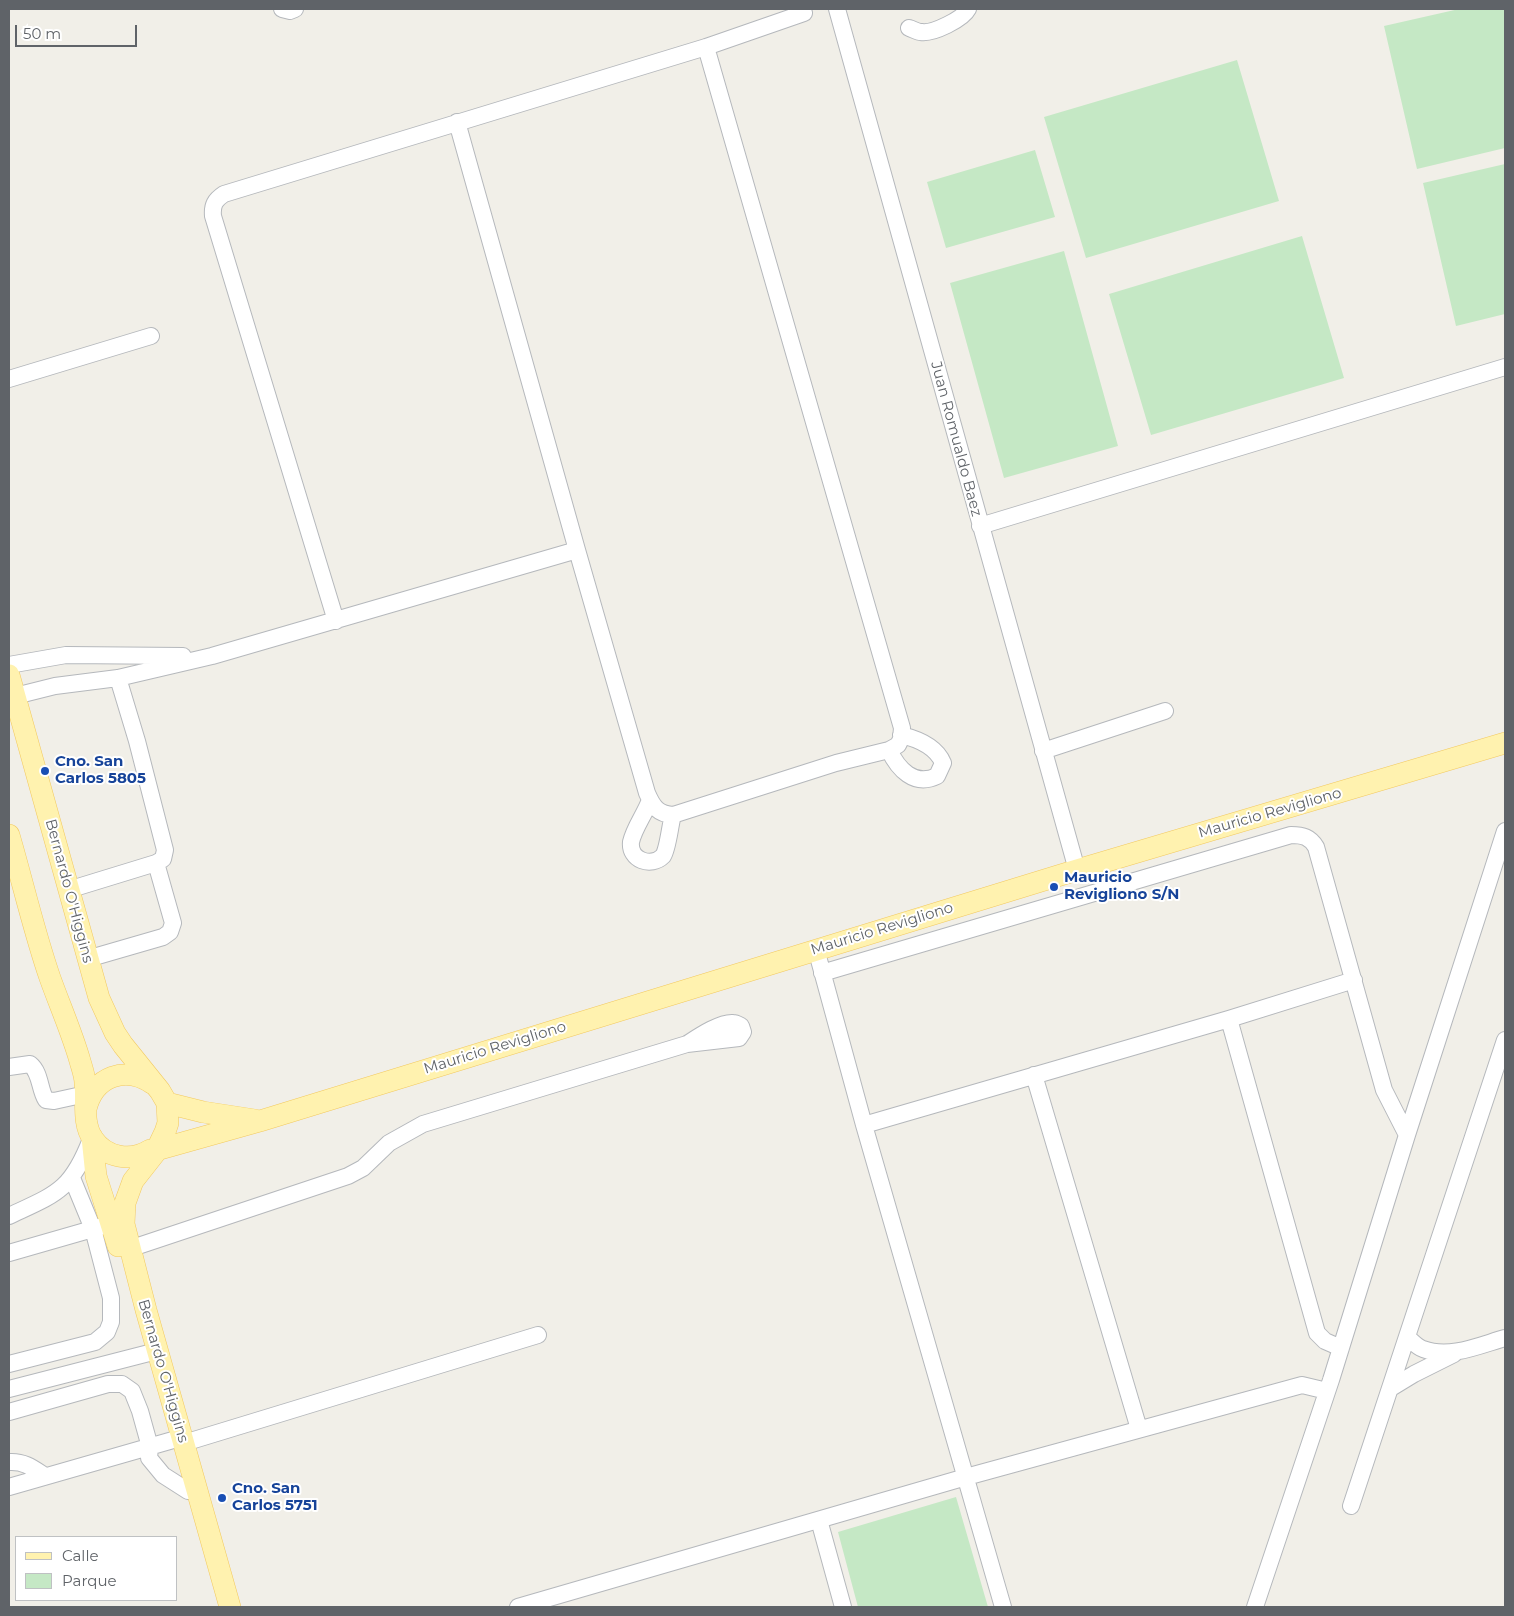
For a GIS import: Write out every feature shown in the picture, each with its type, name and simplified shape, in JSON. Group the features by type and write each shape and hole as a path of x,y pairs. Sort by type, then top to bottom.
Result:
{"main road":[{"name":"Bernardo O'Higgins","path":"9,675 99,998 115,1033 164,1097 168,1123 133,1181 125,1203 124,1224 179,1442 188,1491 220,1607"},
{"name":"Mauricio Revigliono","path":"152,1149 260,1121 816,949 1505,743"},
{"name":"Bernardo O'Higgins","path":"10,848 50,978 81,1062 85,1080 88,1129 92,1137 102,1226 150,1353 230,1607"},
{"path":"86,1102 93,1092 108,1079 117,1076 136,1075 146,1078 164,1097"},
{"name":"Mauricio Revigliono","path":"164,1097 203,1112 260,1121"},
{"path":"92,1137 97,1144 112,1154 130,1157 152,1149"}],"street":[{"path":"282,9 295,9"},
{"name":"Juan Romualdo Baez","path":"837,9 1077,870"},
{"path":"909,28 922,33 932,31 958,19 968,9"},
{"path":"336,621 213,216 212,207 217,199 224,194 706,47 804,13"},
{"path":"457,122 576,550 653,806 658,812 665,815 673,815 836,763 889,750 898,744 902,735 902,728 706,47"},
{"path":"9,379 151,336"},
{"path":"980,526 1505,367"},
{"path":"15,696 55,686 118,678 212,656 576,550"},
{"path":"9,664 49,656 66,655 212,656"},
{"path":"68,890 156,863 163,859 166,850 118,678"},
{"path":"1043,751 1165,711"},
{"path":"889,750 895,762 912,777 922,780 937,776 943,763 940,756 926,744 915,738 902,735"},
{"path":"650,800 631,844 634,857 648,862 658,859 664,854 673,815"},
{"path":"1255,1607 1341,1348 1505,831"},
{"path":"822,973 1291,835 1302,835 1312,840 1316,847 1384,1090 1407,1135"},
{"path":"87,959 163,937 170,932 173,923 156,863"},
{"path":"816,949 864,1125 1003,1607"},
{"path":"864,1125 1229,1019 1354,980"},
{"path":"1229,1019 1317,1333 1325,1341 1341,1348"},
{"path":"1351,1506 1505,1040"},
{"path":"130,1249 348,1176 363,1168 390,1143 423,1124 687,1044"},
{"path":"9,1068 30,1064 36,1069 43,1096 46,1100 86,1102"},
{"path":"1034,1075 1138,1429"},
{"path":"9,1216 53,1195 72,1178 82,1163 92,1137"},
{"path":"9,1364 95,1342 107,1332 111,1322 111,1298 102,1226 72,1178"},
{"path":"9,1253 102,1226"},
{"path":"9,1486 150,1447 179,1442 538,1335"},
{"path":"1407,1337 1422,1349 1439,1353 1461,1351"},
{"path":"1390,1388 1461,1351 1505,1338"},
{"path":"9,1389 150,1353"},
{"path":"9,1412 108,1384 122,1384 132,1390 140,1411 150,1447 149,1458 162,1475 188,1491"},
{"path":"518,1607 966,1477 1302,1385 1327,1391"},
{"path":"9,1462 27,1465 45,1476"},
{"path":"819,1520 843,1607"}],"green space":[{"path":"1459,9 1505,9 1505,148 1417,169 1384,26"},
{"path":"1237,60 1279,201 1086,258 1044,117"},
{"path":"1035,150 1055,217 946,248 927,182"},
{"path":"1505,164 1505,314 1456,326 1423,183"},
{"path":"1302,236 1344,378 1151,435 1109,294"},
{"path":"1064,251 1118,446 1004,478 950,283"},
{"path":"956,1497 988,1607 858,1607 838,1532"}],"place":[{"name":"Cno. San Carlos 5805","path":"45,771"},
{"name":"Mauricio Revigliono S/N","path":"1054,887"},
{"name":"Cno. San Carlos 5751","path":"222,1498"}]}
